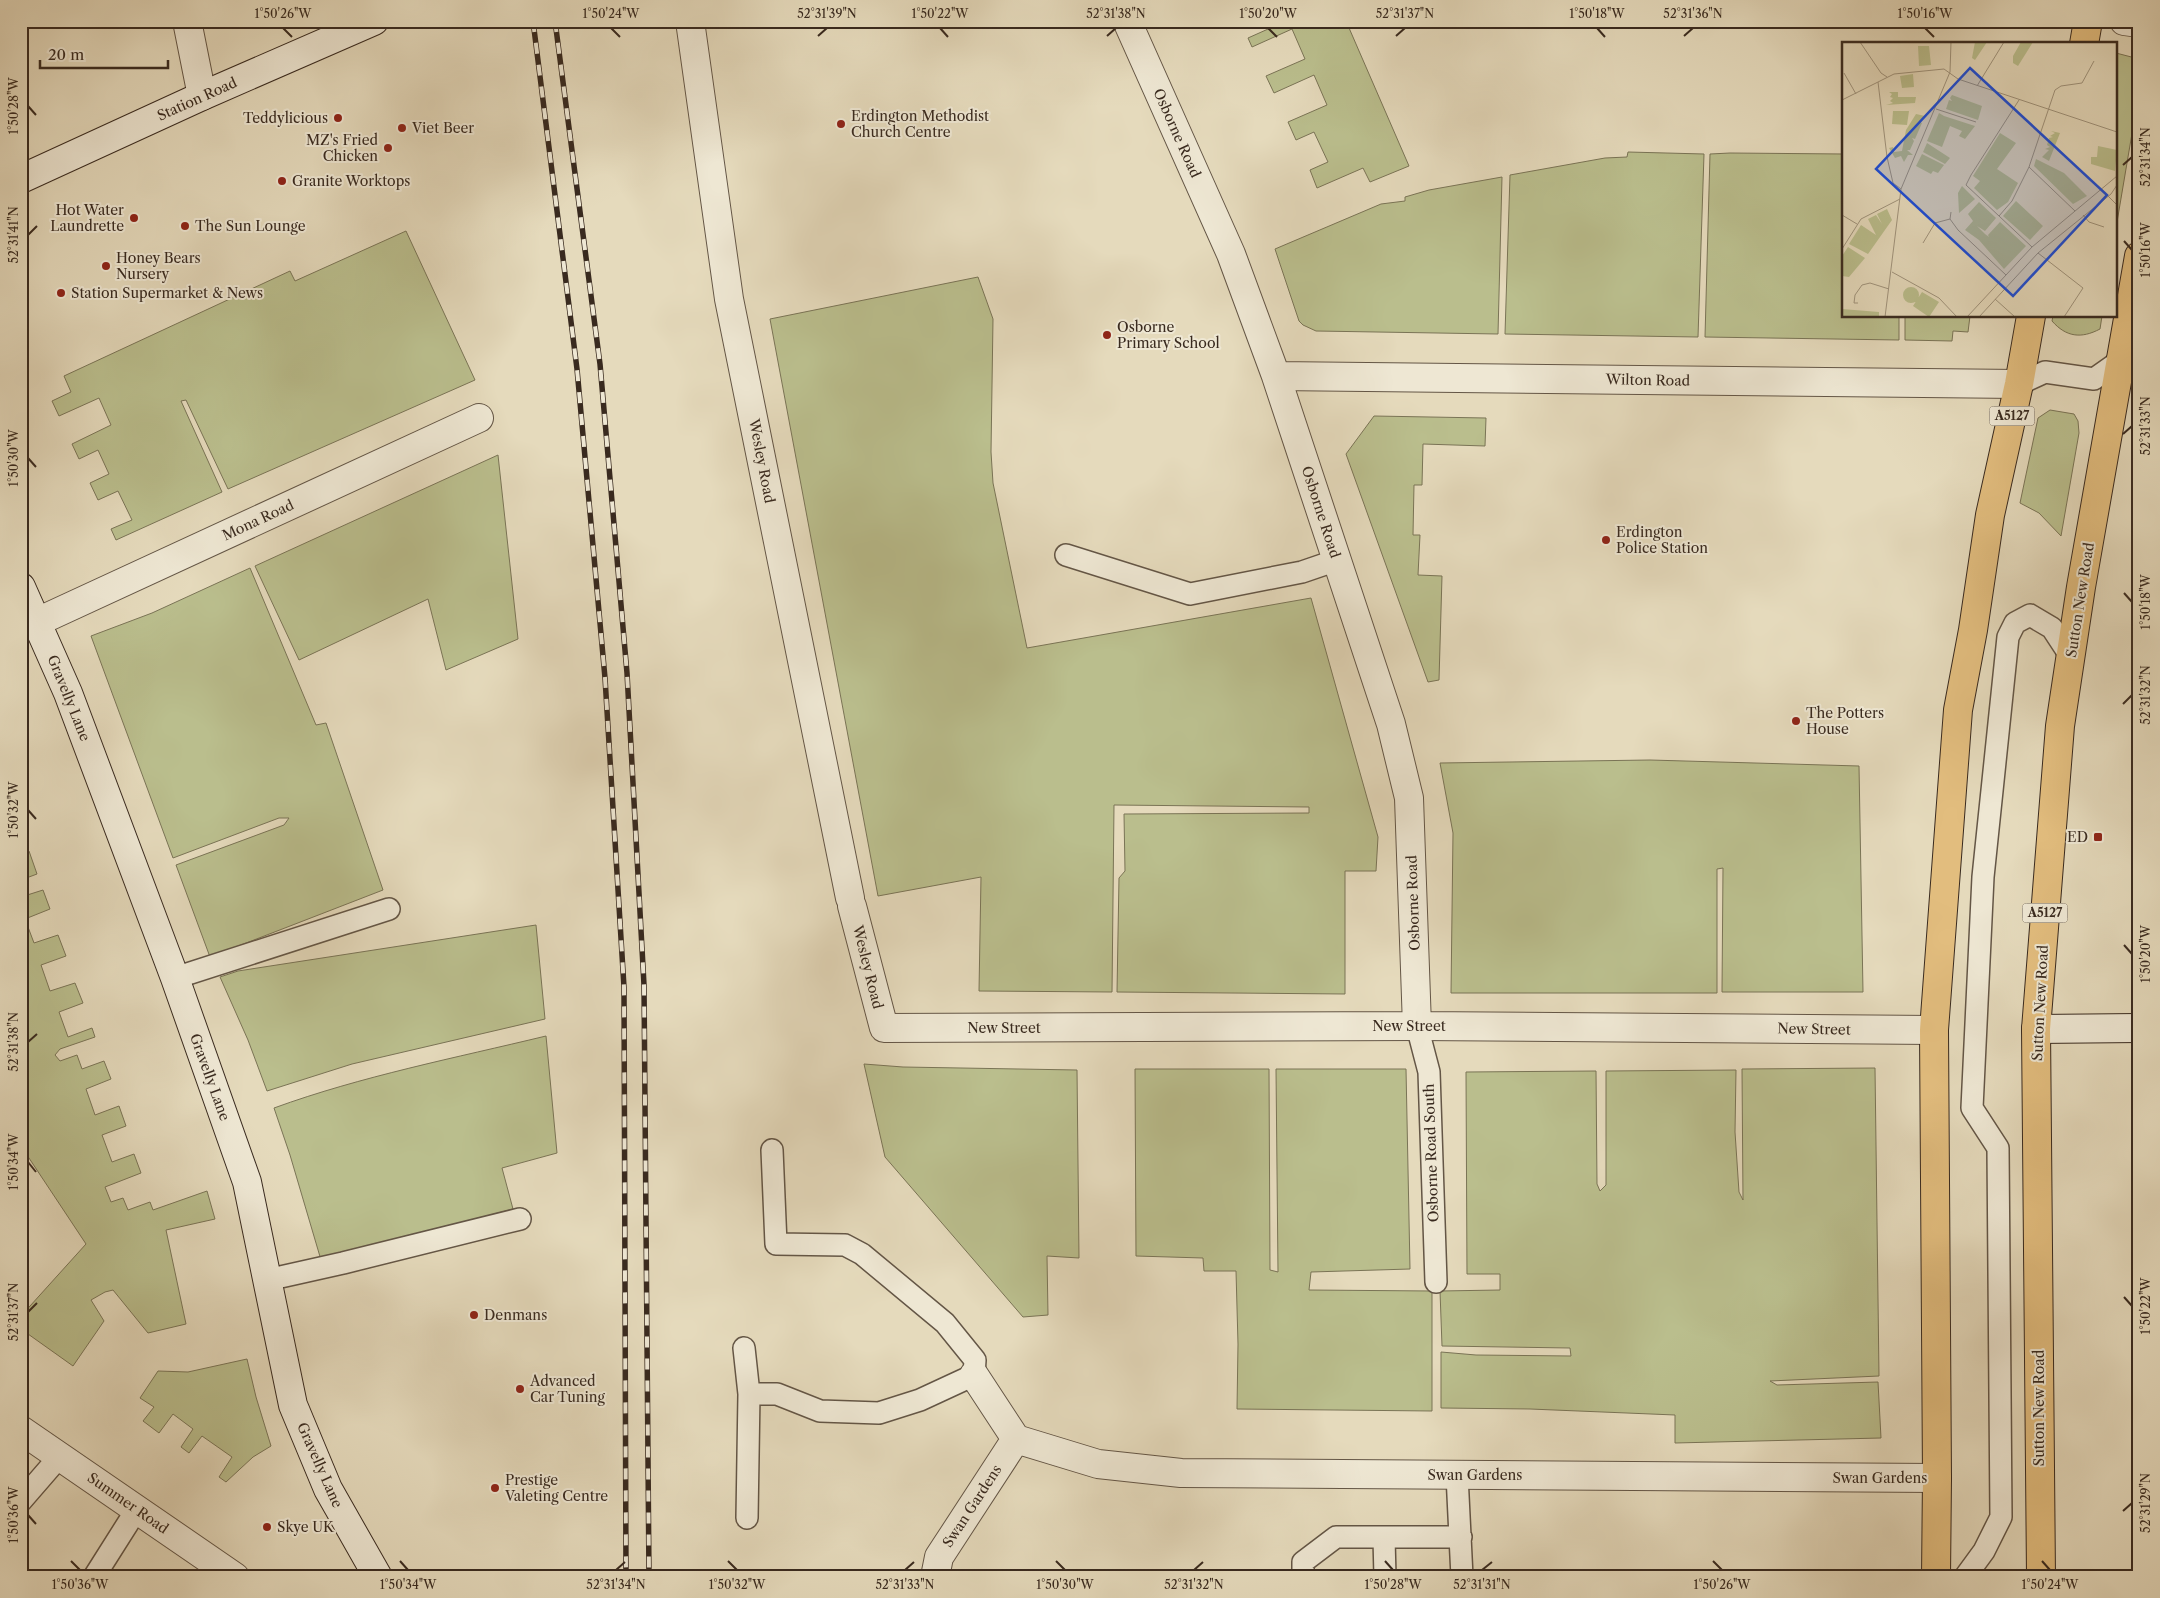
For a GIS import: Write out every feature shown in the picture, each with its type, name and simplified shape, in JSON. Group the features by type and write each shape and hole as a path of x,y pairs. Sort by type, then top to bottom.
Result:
{"main road":[{"path":"2084,42 2088,21"},
{"name":"Sutton New Road","path":"2041,1577 2036,1029 2060,726 2081,586 2130,362 2139,256"},
{"name":"A5127","path":"1936,1577 1934,1030 1958,710 1973,630 1990,515 2019,384 2031,318"}],"street":[{"path":"187,21 202,96"},
{"name":"Station Road","path":"21,178 374,21"},
{"name":"Wesley Road","path":"690,21 729,298 851,902 884,1028"},
{"name":"Osborne Road","path":"1127,21 1231,254 1276,376 1391,724 1409,798 1417,1026"},
{"path":"2124,21 2139,22"},
{"name":"Wilton Road","path":"1276,376 2019,384"},
{"name":"Mona Road","path":"37,622 479,418"},
{"name":"Gravelly Lane","path":"21,587 68,693 175,978 247,1182 293,1405 328,1488 373,1575"},
{"name":"New Street","path":"884,1028 1417,1026 1934,1030"},
{"path":"2036,1029 2139,1028"},
{"path":"974,1375 1016,1439"},
{"name":"Summer Road","path":"21,1430 235,1577"},
{"name":"Swan Gardens","path":"935,1577 939,1558 1016,1439 1098,1464 1181,1473 1937,1478"}],"lane":[{"path":"2019,384 2045,372 2094,379 2130,362"},
{"path":"1066,555 1190,594 1302,572 1337,560"},
{"path":"1965,1577 1984,1551 2001,1517 1998,1148 1972,1108 1983,877 2008,637 2015,623 2030,615 2052,628 2071,657"},
{"path":"175,978 389,909"},
{"name":"Osborne Road South","path":"1417,1026 1429,1072 1436,1282"},
{"path":"749,1394 777,1394 820,1411 879,1413 920,1400 974,1375 975,1360 945,1323 862,1254 845,1244 776,1244 772,1150"},
{"path":"267,1280 520,1219"},
{"path":"744,1348 749,1394 747,1518"},
{"path":"21,1501 60,1456"},
{"path":"1457,1475 1462,1577"},
{"path":"94,1577 137,1509"},
{"path":"1303,1577 1303,1562 1336,1537 1461,1537"},
{"path":"1384,1538 1385,1577"}],"green space":[{"path":"1286,21 1346,21 1409,166 1370,182 1363,168 1317,188 1310,170 1328,162 1314,132 1296,140 1288,122 1327,105 1314,75 1274,93 1266,76 1305,59 1292,29 1252,47 1248,38"},
{"path":"2118,54 2139,59 2139,92 2118,216"},
{"path":"1628,152 1704,154 1698,337 1505,334 1510,175 1605,158 1627,157"},
{"path":"1710,154 1842,154 1842,318 1899,318 1899,340 1705,337"},
{"path":"1502,177 1498,334 1316,331 1299,321 1275,249 1381,204 1405,201 1405,197 1429,190"},
{"path":"406,231 475,380 228,489 186,400 181,401 222,492 116,540 111,529 132,520 118,491 98,500 90,483 109,474 98,450 79,459 72,444 111,425 99,398 59,416 52,401 71,392 64,376 290,271 295,281"},
{"path":"978,277 993,319 991,452 993,483 1027,648 1311,598 1378,837 1376,871 1345,871 1345,994 1117,992 1119,878 1125,871 1124,814 1309,813 1309,807 1114,805 1112,992 979,991 981,877 878,896 770,319"},
{"path":"1905,318 1970,318 1968,332 1953,331 1952,341 1905,340"},
{"path":"2053,318 2102,318 2100,329 2080,335 2068,333 2052,321"},
{"path":"2050,410 2074,414 2078,421 2079,433 2061,536 2039,513 2020,503 2038,418"},
{"path":"1374,416 1486,418 1485,446 1423,444 1422,485 1414,485 1413,535 1420,535 1418,575 1442,576 1439,680 1428,682 1346,454"},
{"path":"498,455 518,639 446,670 428,599 299,660 255,566"},
{"path":"250,568 316,725 326,723 383,890 210,957 176,865 284,825 289,818 279,818 173,858 91,636 152,613"},
{"path":"1650,760 1859,766 1863,992 1722,992 1723,868 1717,869 1717,993 1451,993 1453,833 1440,763"},
{"path":"29,851 37,874 21,880 21,854"},
{"path":"43,890 50,909 25,919 34,943 58,935 66,956 41,965 50,991 75,983 83,1003 59,1012 68,1037 92,1028 95,1037 60,1049 55,1055 60,1061 77,1055 82,1069 104,1061 111,1079 86,1089 95,1115 119,1106 126,1126 102,1135 112,1162 134,1154 141,1173 105,1187 111,1202 123,1198 128,1210 150,1202 153,1210 207,1191 215,1219 166,1230 186,1324 148,1333 113,1290 105,1292 91,1300 104,1321 73,1366 21,1329 21,1316 86,1244 21,1146 21,897"},
{"path":"536,925 545,1019 352,1064 267,1091 248,1040 220,977 238,971"},
{"path":"546,1036 557,1153 502,1168 513,1209 321,1260 274,1108 375,1077"},
{"path":"864,1064 903,1067 1077,1070 1079,1258 1047,1256 1048,1315 1023,1317 885,1157"},
{"path":"1875,1068 1879,1376 1770,1381 1777,1385 1878,1382 1881,1438 1675,1443 1675,1415 1530,1409 1441,1408 1441,1352 1476,1355 1571,1356 1570,1348 1442,1346 1440,1291 1500,1290 1500,1274 1467,1274 1466,1072 1596,1071 1597,1184 1600,1191 1606,1185 1606,1071 1736,1070 1735,1132 1739,1192 1743,1200 1742,1069"},
{"path":"1135,1069 1269,1069 1270,1270 1278,1272 1276,1069 1406,1069 1410,1269 1311,1272 1309,1290 1432,1291 1432,1411 1237,1409 1236,1271 1204,1271 1203,1258 1136,1256"},
{"path":"247,1359 271,1446 253,1457 226,1482 219,1477 232,1457 202,1436 189,1453 181,1447 193,1429 173,1414 159,1433 143,1421 154,1407 140,1398 158,1371 188,1372"}],"railway":[{"path":"533,21 577,369 605,678 624,987 626,1577"},
{"path":"555,21 600,364 627,673 644,985 649,1577"}],"place":[{"name":"Teddylicious","path":"338,118"},
{"name":"Erdington Methodist Church Centre","path":"841,124"},
{"name":"Viet Beer","path":"402,128"},
{"name":"MZ's Fried Chicken","path":"388,148"},
{"name":"Granite Worktops","path":"282,181"},
{"name":"Hot Water Laundrette","path":"134,218"},
{"name":"The Sun Lounge","path":"185,226"},
{"name":"Honey Bears Nursery","path":"106,266"},
{"name":"Station Supermarket & News","path":"61,293"},
{"name":"Osborne Primary School","path":"1107,335"},
{"name":"Erdington Police Station","path":"1606,540"},
{"name":"The Potters House","path":"1796,721"},
{"name":"ED","path":"2098,837"},
{"name":"Denmans","path":"474,1315"},
{"name":"Advanced Car Tuning","path":"520,1389"},
{"name":"Prestige Valeting Centre","path":"495,1488"},
{"name":"Skye UK","path":"267,1527"}]}
